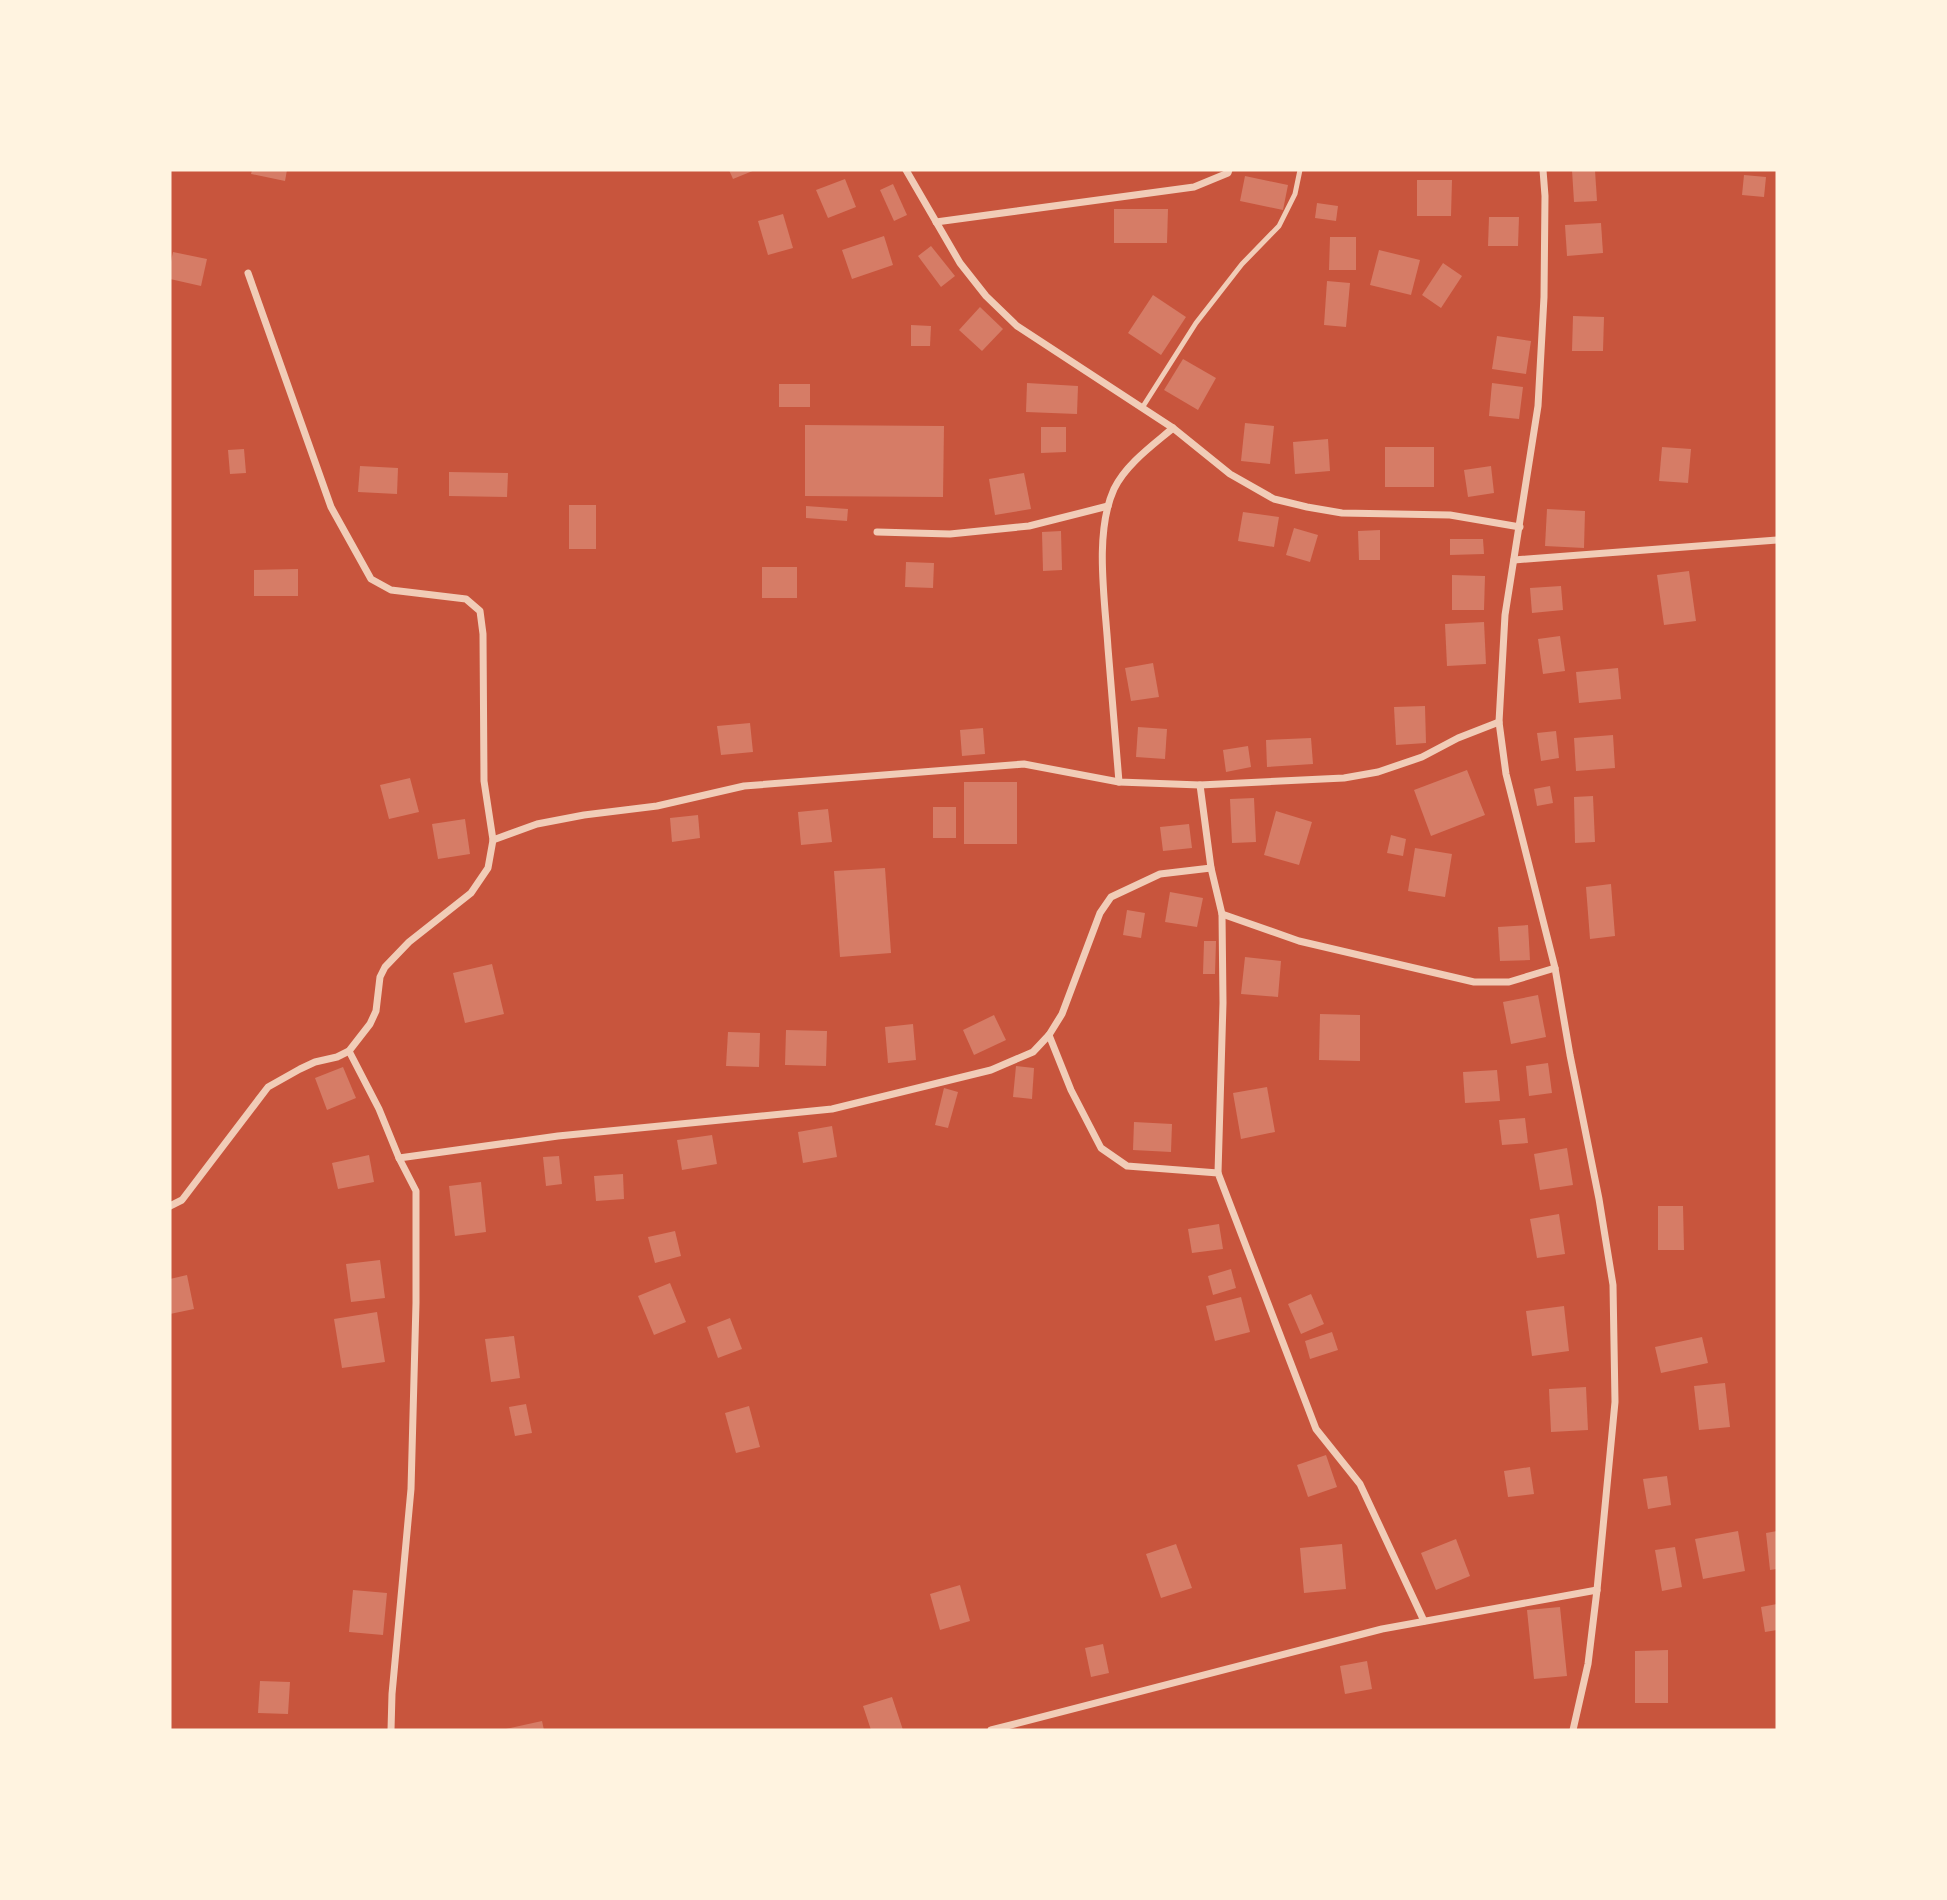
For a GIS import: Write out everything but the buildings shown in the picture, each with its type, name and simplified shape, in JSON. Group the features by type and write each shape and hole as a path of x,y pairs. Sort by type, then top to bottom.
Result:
{"street":[{"path":"906,170 960,263 986,296 1017,326 1173,428 1230,474 1275,499 1342,513 1450,515 1520,527"},
{"path":"936,222 1194,187 1228,173 1229,170"},
{"path":"1543,170 1544,297 1539,392 1505,615 1499,722 1506,774 1555,968 1613,1285 1615,1402 1588,1664 1573,1730"},
{"path":"170,1206 182,1200 268,1087 315,1062 349,1051 370,1024 376,1011 380,977 386,967 409,942 471,893 488,868 492,840 484,781 483,634 480,611 466,599 391,590 371,579 331,507 248,272"},
{"path":"1119,782 1104,593 1102,528 1115,486 1137,458 1173,428"},
{"path":"877,532 950,534 1029,526 1108,506"},
{"path":"1514,560 1777,540"},
{"path":"492,840 537,824 657,806 744,786 1024,764 1119,782 1200,785 1344,778 1378,772 1422,757 1458,738 1499,722"},
{"path":"1200,785 1211,868 1222,914 1223,1003 1218,1173 1316,1429 1360,1484 1424,1621"},
{"path":"400,1158 558,1136 832,1109 991,1070 1033,1052 1049,1035 1062,1014 1100,913 1111,897 1160,874 1211,868"},
{"path":"1222,914 1299,941 1474,982 1509,982 1555,968"},
{"path":"1049,1035 1071,1090 1101,1148 1127,1166 1218,1173"},
{"path":"349,1051 416,1191 411,1489 391,1730"},
{"path":"992,1730 1382,1629 1597,1590"}],"lane":[{"path":"1142,408 1196,323 1242,264 1279,226 1295,194 1300,170"}]}
